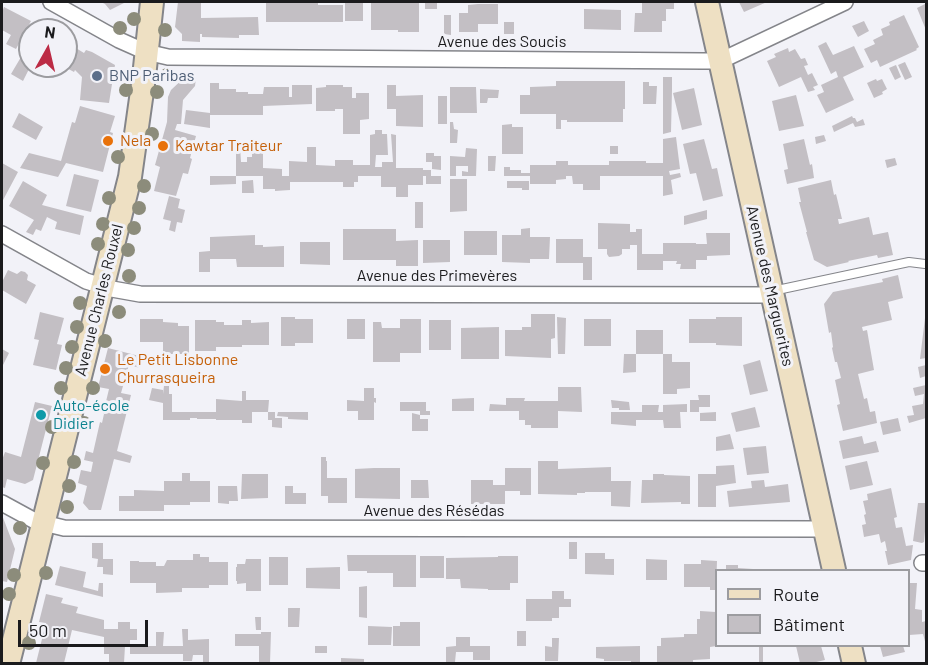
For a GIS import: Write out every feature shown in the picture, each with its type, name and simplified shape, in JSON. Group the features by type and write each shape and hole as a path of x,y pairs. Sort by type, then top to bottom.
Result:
{"street":[{"name":"Avenue des Soucis","path":"51,2 119,40 146,52 168,57 720,61 845,2"},
{"name":"Avenue Charles Rouxel","path":"8,663 130,177 152,2"},
{"name":"Avenue des Marguerites","path":"707,2 834,569"},
{"name":"Avenue des Primevères","path":"2,234 86,281 140,294 772,295"},
{"name":"Avenue des Résédas","path":"2,503 35,521 64,528 825,530"},
{"path":"850,647 854,663"}],"lane":[{"path":"772,295 782,289 909,262 925,264"}],"building":[{"path":"101,2 126,2 110,10"},
{"path":"178,2 201,2 201,18 258,17 259,35 239,35 239,38 202,37 200,34 200,42 182,41 182,34 175,27"},
{"path":"266,2 318,2 318,5 343,5 343,22 266,22"},
{"path":"345,2 363,2 363,21 345,21"},
{"path":"371,2 419,3 419,32 371,30"},
{"path":"425,2 437,2 437,9 425,9"},
{"path":"642,2 674,2 674,9 666,9 666,21 662,21 662,32 634,32 635,13 642,13"},
{"path":"739,2 767,2 744,12"},
{"path":"498,4 498,24 478,24 478,32 459,32 459,13 468,13 468,5"},
{"path":"925,4 926,8 926,30 917,8"},
{"path":"4,7 25,18 18,18 16,49 6,44 11,35 2,30"},
{"path":"584,9 621,10 621,30 584,29"},
{"path":"444,15 451,15 451,35 444,34"},
{"path":"904,15 919,47 917,50 880,67 877,60 871,63 864,49 875,44 873,40 883,35 881,29 890,25 889,22"},
{"path":"864,21 869,31 858,37 852,26"},
{"path":"504,22 514,22 514,34 504,34"},
{"path":"826,42 833,55 854,46 864,67 843,77 854,100 826,113 817,95 824,92 821,85 838,77 836,71 831,74 818,46"},
{"path":"788,48 789,52 795,49 801,59 805,58 808,65 804,66 808,75 812,73 818,85 813,87 815,90 808,92 801,77 779,87 767,61 776,57 774,54"},
{"name":"BNP Paribas","path":"78,49 84,53 86,50 92,52 115,65 109,103 80,100 82,77 78,73"},
{"path":"18,62 18,78 24,78 23,81 11,74"},
{"path":"905,62 912,77 905,80 898,65"},
{"path":"896,65 901,77 895,80 889,68"},
{"path":"190,72 196,78 195,86 183,100 181,124 177,124 175,130 196,136 188,174 183,173 176,196 154,191 160,167 155,165 167,122 168,97 171,90"},
{"path":"663,77 672,77 672,90 671,132 663,134"},
{"path":"876,79 877,81 882,79 887,89 882,92 883,94 874,98 867,83"},
{"path":"556,81 625,81 623,122 567,122 567,120 561,120 561,129 556,129 556,114 520,114 520,95 530,95 530,87 556,86"},
{"path":"643,82 649,82 649,86 657,86 656,104 643,104"},
{"path":"210,83 219,83 219,89 236,89 236,92 248,92 248,94 263,94 264,87 289,87 289,97 292,97 292,85 312,85 312,104 263,106 263,115 210,115 210,128 184,124 186,110 210,113"},
{"path":"326,85 352,87 352,98 356,98 356,93 369,93 369,119 360,120 360,134 343,134 343,109 316,111 316,88 326,87"},
{"path":"387,85 396,85 396,96 423,95 423,127 396,126 396,109 387,109"},
{"path":"450,87 476,87 477,113 450,113"},
{"path":"694,88 702,125 682,130 673,93"},
{"path":"480,89 499,90 498,98 488,98 487,103 480,103"},
{"path":"796,95 804,126 779,131 772,101"},
{"path":"438,96 447,96 447,124 438,124"},
{"path":"80,106 115,116 103,172 66,163 58,177 20,168 29,153 61,161 72,122 75,123"},
{"path":"19,113 43,127 36,140 12,127"},
{"path":"852,116 857,122 863,119 865,125 855,127 853,123 834,132 832,126"},
{"path":"450,122 453,122 454,129 458,130 457,143 450,143"},
{"path":"512,124 512,127 523,127 523,154 502,154 502,125"},
{"path":"375,130 382,130 382,134 387,134 388,155 376,155 375,167 382,167 382,162 393,162 391,134 396,135 396,168 431,170 431,176 441,176 441,184 426,184 426,176 423,176 423,185 408,185 408,197 396,197 396,187 381,187 381,176 358,176 358,182 354,182 354,187 343,187 343,182 290,182 290,190 275,191 275,189 263,189 263,176 236,176 236,146 240,146 241,162 247,162 247,157 252,157 252,146 263,146 263,168 282,169 282,176 289,176 289,161 307,162 307,147 316,147 316,165 335,166 335,160 353,160 353,165 370,165 370,135 375,134"},
{"path":"824,135 826,141 816,144 815,137"},
{"path":"676,137 680,169 669,171 670,175 680,173 681,177 671,180 673,194 663,196 663,176 600,176 600,190 583,190 583,184 573,184 572,176 556,180 556,184 530,184 530,176 504,176 504,167 510,167 510,170 521,170 521,173 530,173 530,165 556,165 556,161 568,161 568,165 609,165 609,161 663,163 663,139"},
{"path":"704,139 712,169 717,168 723,196 703,201 696,173 690,174 683,144"},
{"path":"804,139 814,178 787,184 784,170 788,169 783,144"},
{"path":"610,146 618,146 618,154 610,154"},
{"path":"466,148 477,149 476,176 462,176 462,171 468,172 468,166 456,166 456,176 450,176 450,156 465,157"},
{"path":"426,153 441,156 441,170 432,169 432,162 426,162"},
{"path":"488,156 496,156 495,171 488,171"},
{"path":"895,158 897,165 887,168 885,160"},
{"path":"2,163 18,172 2,202"},
{"path":"74,174 99,180 91,212 66,206"},
{"path":"210,176 236,176 236,184 210,185"},
{"path":"450,179 467,179 467,211 450,212"},
{"path":"253,180 254,193 242,193 242,181"},
{"path":"831,180 842,219 838,219 839,224 869,217 873,235 888,232 893,255 878,258 877,255 827,267 814,260 799,202 801,202 798,188"},
{"path":"23,181 47,195 42,205 84,216 80,235 55,229 57,222 47,217 41,231 36,229 33,235 26,232 34,220 9,206"},
{"path":"507,181 529,181 529,190 507,188"},
{"path":"169,196 180,199 178,208 185,210 182,223 177,222 175,232 169,230 171,221 163,219"},
{"path":"415,202 423,202 423,228 415,228"},
{"path":"707,210 707,219 684,225 684,216"},
{"path":"598,223 630,224 630,232 642,229 642,254 663,254 663,243 707,244 706,233 730,233 730,255 707,256 707,260 696,260 696,269 680,269 681,264 676,264 677,261 663,261 663,270 637,270 637,245 630,245 630,249 622,249 622,254 619,256 609,257 607,249 598,249"},
{"path":"530,228 530,237 550,237 549,259 530,259 530,263 502,262 502,235 521,235 521,229"},
{"path":"343,229 396,229 396,241 418,240 418,266 396,266 396,260 343,260"},
{"path":"464,231 497,231 497,255 464,255"},
{"path":"255,235 255,245 284,246 284,267 237,267 236,259 210,259 210,272 199,272 199,252 210,251 210,237"},
{"path":"556,239 583,239 583,257 592,257 592,280 583,280 583,263 556,263"},
{"path":"423,240 450,240 450,262 423,263"},
{"path":"300,242 330,242 330,265 300,264"},
{"path":"8,270 17,274 21,271 25,272 28,275 27,280 36,285 26,304 2,290 2,282"},
{"path":"898,275 903,298 888,302 892,320 862,327 863,331 867,330 874,370 858,374 864,399 867,398 870,412 875,411 877,423 843,431 837,405 840,404 835,380 841,378 837,362 835,362 824,304 833,292 883,282 882,279"},
{"path":"40,312 64,318 57,344 62,345 56,370 33,365 39,340 34,339"},
{"path":"531,314 555,314 555,338 551,339 551,358 505,356 505,330 522,330 522,327 531,327"},
{"path":"281,317 313,319 313,343 281,346"},
{"path":"557,317 566,318 565,354 558,354"},
{"path":"716,317 742,317 742,346 689,343 689,319 716,319"},
{"path":"925,318 926,358 920,359"},
{"path":"140,319 163,319 163,322 189,326 189,354 163,354 163,342 140,342"},
{"path":"347,319 365,319 365,339 347,339"},
{"path":"400,319 421,319 421,353 400,353 400,362 373,362 373,322 381,322 382,328 400,328"},
{"path":"584,319 611,319 611,346 584,346"},
{"path":"195,320 216,320 216,322 224,322 224,325 242,325 242,320 251,320 251,323 269,322 269,345 216,347 216,351 195,351"},
{"path":"429,320 451,320 451,350 429,350"},
{"path":"499,327 499,359 461,359 461,328"},
{"path":"636,330 663,330 663,354 636,354"},
{"path":"108,348 143,357 140,368 129,365 121,393 131,395 117,451 132,456 130,463 114,459 101,510 89,510 83,503 87,486 78,483 81,470 91,472 93,462 84,460 86,451 93,453 104,414 109,389 98,387"},
{"path":"2,349 9,353 2,367"},
{"path":"624,354 636,354 636,372 623,373"},
{"path":"663,354 672,354 672,362 690,362 690,388 677,389 677,394 663,394"},
{"path":"760,360 768,391 750,395 743,365"},
{"path":"926,365 926,376 920,378 918,367"},
{"path":"926,385 926,418 909,423 907,416 914,415 912,406 923,404 924,394 915,396 913,388"},
{"path":"164,386 169,386 169,394 172,394 172,412 216,412 216,399 242,401 242,391 246,391 246,400 269,400 268,412 252,412 252,423 242,423 242,420 197,418 163,420 163,403 149,400 152,388 163,390 163,394"},
{"path":"558,387 581,387 582,412 558,411 558,428 531,428 531,425 525,425 525,420 519,420 519,411 489,411 490,404 506,405 506,398 525,398 524,401 558,401"},
{"path":"364,388 374,388 376,403 374,402 374,420 358,420 358,411 347,411 347,400 364,401"},
{"path":"698,395 710,395 710,407 699,407 699,412 690,412 690,400 699,400"},
{"path":"474,398 474,411 452,411 452,399"},
{"path":"611,400 629,402 630,410 612,408"},
{"path":"35,402 52,406 33,480 25,484 7,479 5,488 2,487 2,460 5,452 21,457"},
{"path":"400,402 426,402 426,411 430,411 430,415 420,415 420,411 400,411"},
{"path":"687,404 687,412 680,412 681,428 664,428 663,420 636,420 636,426 611,424 611,412 642,412 642,405 659,405 658,412 663,412 663,405"},
{"path":"755,407 760,427 736,432 731,413"},
{"path":"268,412 275,412 275,418 282,418 282,428 272,427 272,420 268,420"},
{"path":"278,412 308,412 308,420 288,419 288,417 277,416"},
{"path":"716,412 716,421 700,421 700,413"},
{"path":"412,413 420,415 420,419 428,419 428,431 412,431"},
{"path":"898,418 901,431 883,435 880,422"},
{"path":"730,434 734,449 716,451 716,437"},
{"path":"862,436 864,444 876,441 879,452 843,459 839,441"},
{"path":"766,446 769,473 747,475 743,448"},
{"path":"321,457 326,457 327,478 347,478 347,503 328,503 328,496 321,496"},
{"path":"538,461 558,461 558,469 611,467 611,481 631,481 630,507 611,506 611,492 585,492 577,493 577,495 538,494"},
{"path":"867,461 873,485 850,490 845,466"},
{"path":"734,465 736,483 716,486 716,507 698,507 698,474 716,474 716,466"},
{"path":"400,468 400,499 355,498 355,469"},
{"path":"505,468 531,468 531,495 520,495 520,491 505,491 505,504 471,504 471,480 493,480 493,485 505,485"},
{"path":"182,473 190,473 190,481 210,481 210,502 164,505 164,511 119,511 119,496 134,496 134,490 164,491 164,481 182,481"},
{"path":"242,474 268,474 268,498 241,499"},
{"path":"653,474 690,476 690,504 681,504 681,502 641,503 642,480 653,480"},
{"path":"411,480 428,480 429,498 411,498"},
{"path":"764,480 765,487 788,484 790,502 729,507 727,491 752,488 751,481"},
{"path":"218,486 237,486 238,501 229,501 229,504 218,503"},
{"path":"285,486 293,486 293,493 306,493 306,504 285,504"},
{"path":"891,488 897,517 894,518 896,528 902,527 906,546 913,545 911,560 888,565 885,541 881,543 879,534 864,537 862,525 866,524 863,501 868,500 867,494"},
{"path":"918,503 926,503 924,542 922,543 913,541"},
{"path":"2,515 15,549 7,582 2,581"},
{"path":"569,542 577,542 577,559 569,559"},
{"path":"92,543 103,543 103,559 113,559 113,575 103,574 103,567 97,567 98,559 92,558"},
{"path":"585,553 605,553 605,559 614,559 614,575 585,574"},
{"path":"193,554 209,557 209,562 228,562 228,585 182,588 182,592 156,593 156,583 130,583 130,561 156,562 156,566 164,566 167,560 193,560"},
{"path":"347,555 416,555 416,587 393,587 393,573 348,571"},
{"path":"420,556 444,556 444,578 420,578"},
{"path":"518,556 518,583 510,583 510,590 461,588 460,579 446,579 446,558"},
{"path":"269,557 288,557 288,585 269,585"},
{"path":"246,559 261,559 261,591 246,591 246,583 237,584 237,564 245,564"},
{"path":"646,559 667,560 667,580 646,580"},
{"path":"701,560 717,561 715,590 710,590 710,587 684,587 684,564 701,564"},
{"path":"726,565 738,565 738,568 753,569 726,569"},
{"path":"60,566 86,572 83,587 98,591 99,583 103,583 103,597 55,585"},
{"path":"340,567 340,589 306,588 306,568"},
{"path":"910,583 917,583 915,609 922,610 922,622 926,621 926,645 923,634 910,635"},
{"path":"367,586 367,618 359,617 359,587"},
{"path":"552,591 564,591 564,599 571,599 571,607 559,607 559,618 552,618 552,621 526,621 526,599 552,599"},
{"path":"46,594 63,598 61,603 78,607 76,613 104,620 104,629 118,629 118,622 130,622 130,629 137,629 137,640 130,640 130,646 125,646 124,663 109,663 109,654 104,654 104,637 72,630 64,663 36,663 46,623 39,622"},
{"path":"288,608 300,608 299,627 288,627"},
{"path":"700,611 715,612 715,646 710,647 710,659 693,660 693,663 657,663 657,646 661,646 661,638 697,634 697,619 700,619"},
{"path":"255,617 261,617 261,630 256,630"},
{"path":"400,622 420,622 420,646 393,646 393,626 400,626"},
{"path":"368,626 392,627 391,645 368,645"},
{"path":"182,629 188,629 188,640 209,639 209,663 203,662 203,655 193,655 192,661 183,661 183,654 130,654 130,646 156,646 156,632 164,632 163,646 183,646"},
{"path":"517,631 526,631 526,646 517,646"},
{"path":"261,632 271,632 270,663 259,663 259,646 235,646 235,634 261,634"},
{"path":"456,637 470,637 470,646 490,646 490,660 473,660 473,652 456,652 455,662 446,662 446,647 456,646"},
{"path":"552,638 559,638 558,661 545,661 545,646 552,647"},
{"path":"315,646 327,646 327,653 315,653"},
{"path":"640,646 640,663 604,661 604,659 596,658 596,647"},
{"path":"759,647 763,647 763,663 759,663"},
{"path":"796,647 821,647 825,660 800,663"},
{"path":"880,647 903,647 905,652 883,657"},
{"path":"341,658 364,659 364,663 341,663"}],"place":[{"name":"BNP Paribas","path":"97,76"},
{"name":"Nela","path":"108,141"},
{"name":"Kawtar Traiteur","path":"163,146"},
{"name":"Le Petit Lisbonne Churrasqueira","path":"105,369"},
{"name":"Auto-école Didier","path":"41,415"}]}
